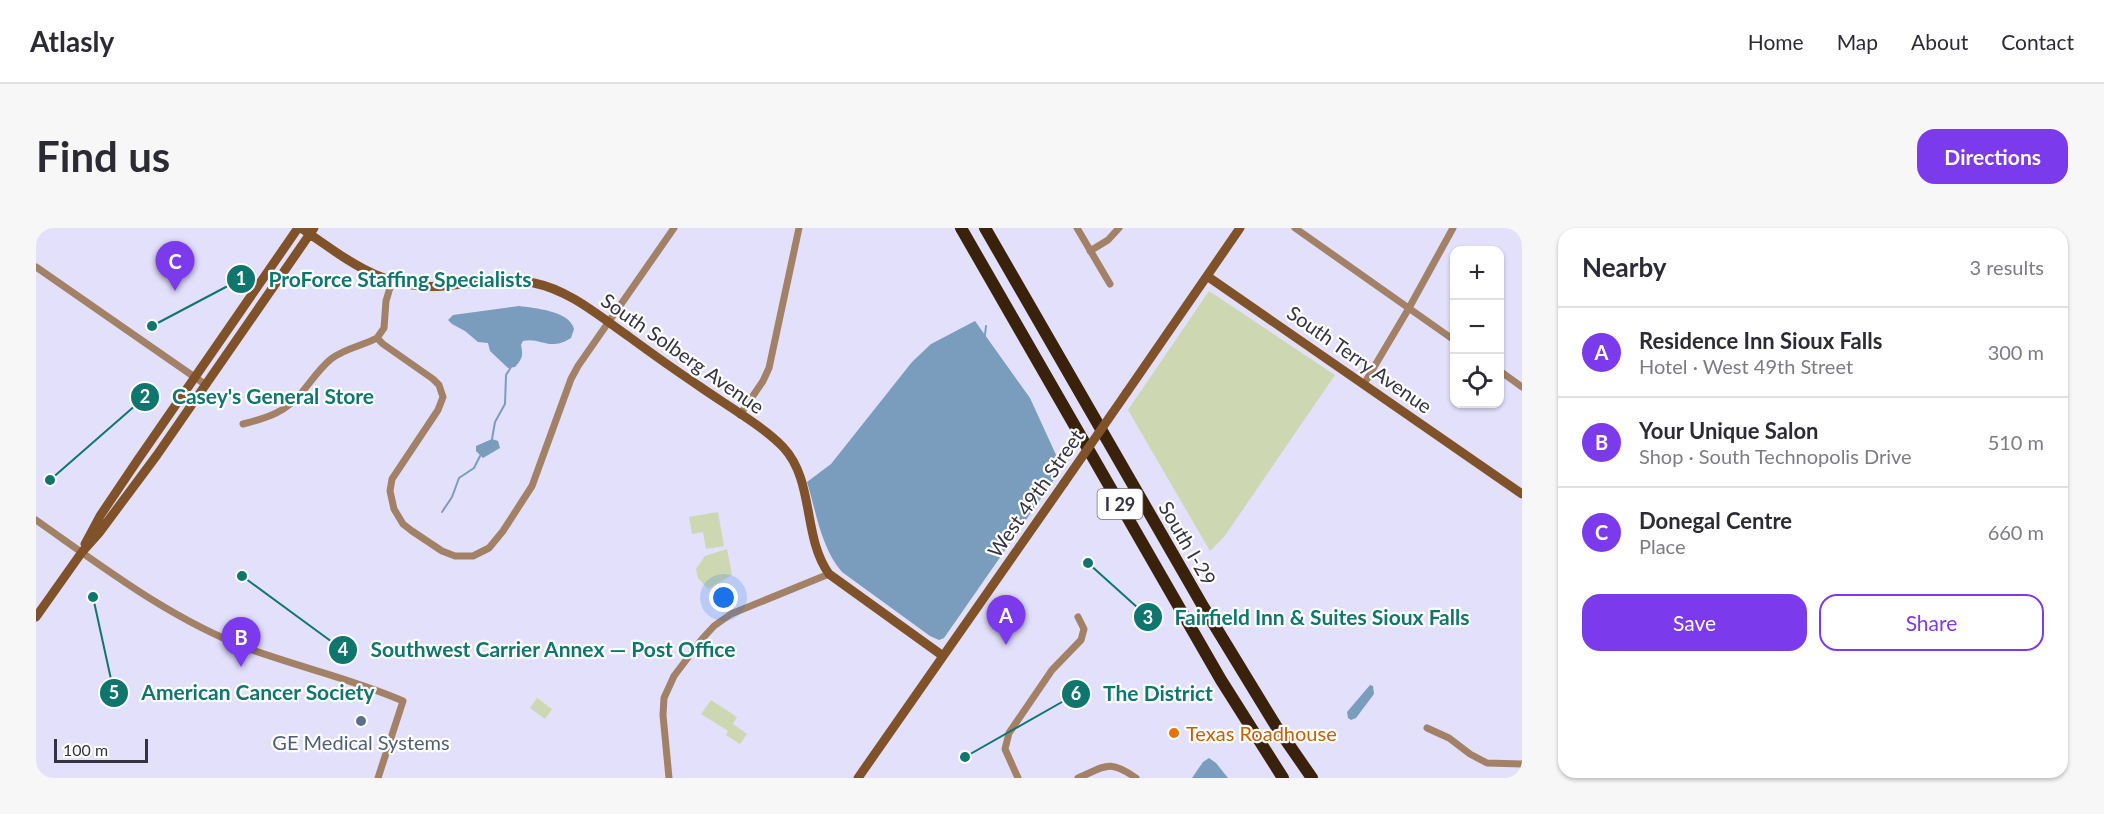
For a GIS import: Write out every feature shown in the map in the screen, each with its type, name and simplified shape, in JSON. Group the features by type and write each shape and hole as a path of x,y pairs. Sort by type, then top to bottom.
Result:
{"highway":[{"name":"South I-29","path":"961,228 1221,680 1283,778"},
{"name":"South I-29","path":"986,228 1204,608 1276,726 1312,778"}],"main road":[{"name":"South Solberg Avenue","path":"300,228 312,231 360,269 392,281 414,286 443,286 505,278 537,283 563,293 608,322 783,447 794,463 800,479 814,546 821,563 829,574 943,656"},
{"path":"82,552 100,516 300,228"},
{"name":"West 49th Street","path":"858,778 1240,228"},
{"path":"36,618 82,552 120,506 312,231"},
{"name":"South Terry Avenue","path":"1207,276 1522,494"}],"street":[{"path":"377,338 433,379 439,386 443,397 441,406 392,479 390,491 394,509 408,528 442,551 455,556 467,557 483,552 494,543 525,499 539,470 571,379 578,366 674,228"},
{"path":"740,415 769,368 800,228"},
{"path":"1077,228 1110,284"},
{"path":"1090,251 1108,240 1119,228"},
{"path":"1294,228 1450,337"},
{"path":"1364,384 1453,228"},
{"path":"36,267 206,385"},
{"path":"243,424 268,418 288,407 331,359 349,348 377,338 384,328 386,301 392,281"},
{"path":"1504,374 1522,387"},
{"path":"36,520 148,598 200,627 246,648 403,701 378,778"},
{"path":"669,778 663,715 664,698 674,676 702,639 714,626 731,614 829,574"},
{"path":"1018,778 1005,749 1008,736 1052,670 1080,640 1084,629 1078,617"},
{"path":"1427,728 1449,738 1470,754 1487,763 1522,764"},
{"path":"1078,778 1106,766 1116,765 1136,778"}],"green space":[{"path":"1209,291 1335,375 1224,537 1210,551 1128,410"},
{"path":"718,512 724,546 706,549 703,532 692,534 689,517"},
{"path":"727,549 732,575 708,589 698,578 696,569 705,556"},
{"path":"537,698 552,709 545,719 530,708"},
{"path":"711,700 737,717 733,724 747,734 740,744 726,735 728,731 701,714"}],"water":[{"path":"519,306 559,314 566,318 574,329 571,338 557,344 523,341 520,361 515,367 508,368 490,351 488,343 478,342 448,320 453,315"},
{"path":"975,321 1030,398 1062,468 944,638 939,640 930,636 842,572 824,541 807,482 831,464 912,362 931,344"},
{"path":"492,439 498,441 500,448 483,458 476,451 476,446"},
{"path":"1370,685 1373,686 1374,694 1356,718 1351,720 1347,712"},
{"path":"1209,758 1228,778 1192,778 1203,762"}],"waterway":[{"path":"985,335 986,326"},
{"path":"492,439 495,422 505,404 506,375 511,367"},
{"path":"442,512 452,497 459,478 474,468 480,456"}],"place":[{"name":"Donegal Centre","path":"175,291"},
{"name":"ProForce Staffing Specialists","path":"152,326"},
{"name":"Casey's General Store","path":"50,480"},
{"name":"Fairfield Inn & Suites Sioux Falls","path":"1088,563"},
{"name":"Southwest Carrier Annex — Post Office","path":"242,576"},
{"name":"American Cancer Society","path":"93,597"},
{"name":"Residence Inn Sioux Falls","path":"1006,645"},
{"name":"Your Unique Salon","path":"241,667"},
{"name":"GE Medical Systems","path":"361,721"},
{"name":"Texas Roadhouse","path":"1174,733"},
{"name":"The District","path":"965,757"}]}
